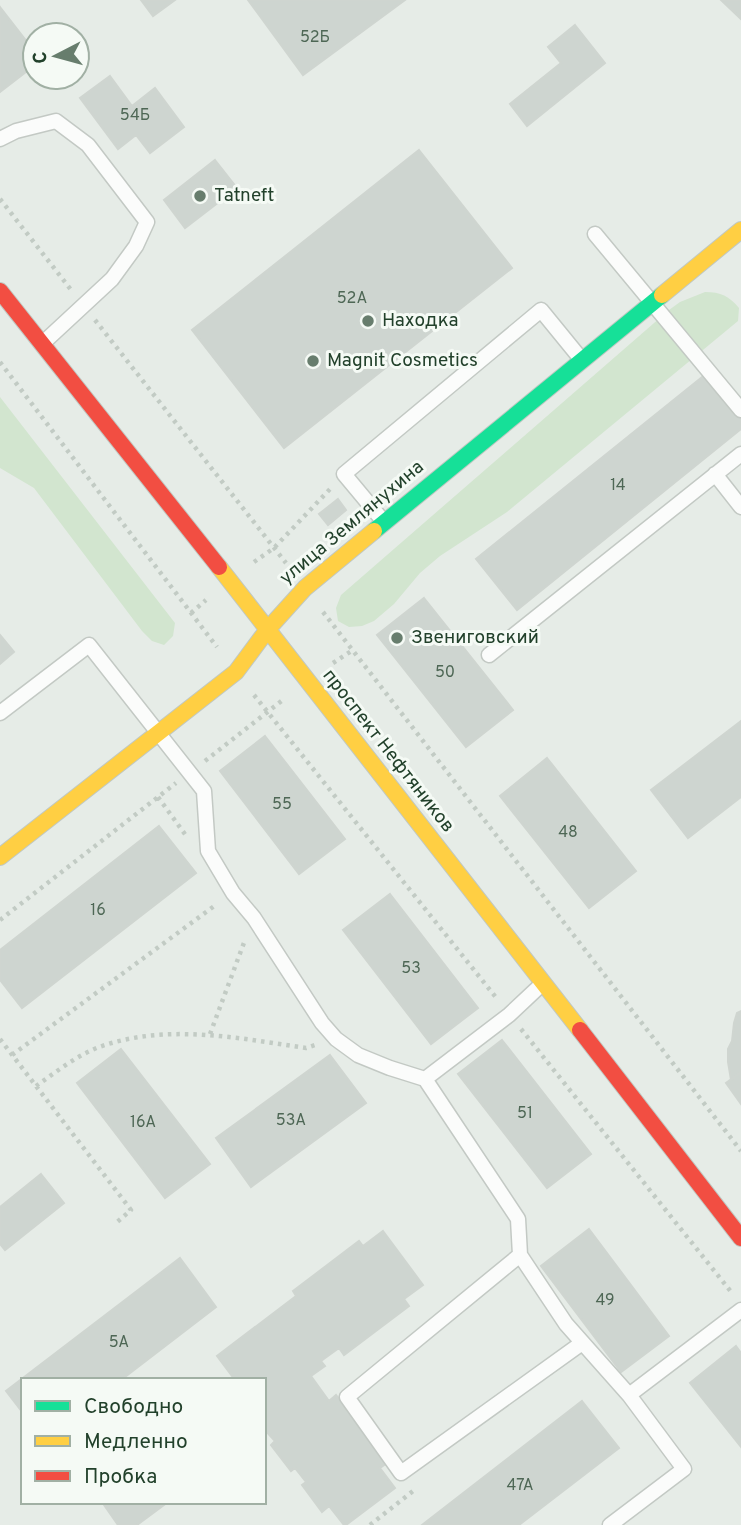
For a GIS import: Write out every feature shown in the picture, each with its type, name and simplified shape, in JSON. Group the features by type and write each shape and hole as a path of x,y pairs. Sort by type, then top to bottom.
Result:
{"main road":[{"name":"улица Землянухина","path":"6,848 159,734 236,672 268,629 305,587 741,230"},
{"name":"проспект Нефтяников","path":"0,291 230,580 741,1238"}],"lane":[{"path":"0,139 16,131 56,121 88,145 147,222 136,246 112,279 42,344"},
{"path":"595,234 741,410"},
{"path":"384,522 344,474 541,310 582,360"},
{"path":"489,655 741,454"},
{"path":"715,474 741,507"},
{"path":"0,713 89,645 204,791 208,851 233,893 254,918 322,1023 336,1039 358,1055 425,1079 518,1219 520,1255 566,1324 629,1395 684,1469 610,1525"},
{"path":"425,1079 509,1015 543,983"},
{"path":"520,1255 347,1397 401,1473 582,1343"},
{"path":"629,1395 741,1310"}],"path":[{"path":"0,199 305,587 741,1150"},
{"path":"0,362 236,672 732,1294"},
{"path":"191,612 274,548 344,474"},
{"path":"158,797 191,842 208,851"},
{"path":"12,1055 233,893"},
{"path":"209,1034 254,918"},
{"path":"36,1086 72,1060 98,1048 136,1037 209,1034 306,1048 336,1039"},
{"path":"0,1039 131,1210 116,1223"},
{"path":"370,1525 414,1490 401,1473"}],"green space":[{"path":"705,292 720,294 732,300 739,308 738,321 507,512 440,556 374,621 349,627 338,621 336,608 341,595 669,310 680,302"},
{"path":"0,397 175,623 173,636 164,645 152,641 142,631 34,488 0,468"}],"building":[{"path":"141,0 175,0 153,16"},
{"path":"248,0 405,0 303,75"},
{"path":"721,0 741,0 741,19"},
{"path":"0,7 21,34 21,76 0,92"},
{"path":"575,25 605,63 527,126 510,104 561,63 548,47"},
{"path":"110,76 132,106 155,88 184,127 150,153 136,135 118,149 80,98"},
{"path":"419,150 512,268 284,448 192,330"},
{"path":"215,160 237,188 185,228 164,200"},
{"path":"706,374 741,417 741,429 517,610 476,559"},
{"path":"338,499 346,510 328,525 319,514"},
{"path":"424,598 513,710 466,747 377,635"},
{"path":"0,635 14,652 0,664"},
{"path":"741,721 741,797 688,838 651,790"},
{"path":"265,736 345,839 299,874 220,771"},
{"path":"547,758 636,871 589,908 500,796"},
{"path":"159,826 196,873 22,1008 0,980 0,950"},
{"path":"390,894 478,1008 431,1044 343,930"},
{"path":"741,1011 741,1072 731,1080 728,1049 737,1013"},
{"path":"502,1040 591,1154 547,1188 458,1074"},
{"path":"121,1049 210,1164 165,1198 77,1083"},
{"path":"330,1055 366,1103 251,1187 216,1138"},
{"path":"741,1072 741,1104 726,1083"},
{"path":"41,1174 64,1203 5,1250 0,1244 0,1207"},
{"path":"589,1229 669,1336 621,1372 541,1266"},
{"path":"383,1231 423,1285 404,1299 409,1306 344,1355 339,1348 321,1361 325,1366 311,1376 329,1401 336,1395 387,1463 380,1468 395,1488 344,1525 329,1506 322,1512 302,1485 306,1482 295,1468 291,1471 271,1445 275,1441 266,1431 266,1378 234,1378 217,1356 296,1296 293,1291 359,1241 363,1246"},
{"path":"180,1258 216,1307 124,1378 23,1378"},
{"path":"736,1346 741,1353 741,1447 690,1383"},
{"path":"21,1380 21,1410 6,1391"},
{"path":"582,1401 619,1448 519,1525 422,1525"},
{"path":"103,1504 165,1504 137,1525 118,1525"}],"traffic: fast":[{"path":"374,531 662,295"}],"traffic: slow":[{"path":"662,295 741,230"},
{"path":"0,857 236,672 268,629 305,588 374,531"},
{"path":"219,567 580,1030"}],"traffic: jam":[{"path":"0,291 219,567"},
{"path":"580,1030 741,1238"}],"place":[{"name":"Tatneft","path":"200,196"},
{"name":"Находка","path":"368,321"},
{"name":"Magnit Cosmetics","path":"313,361"},
{"name":"Звениговский","path":"397,638"}]}
